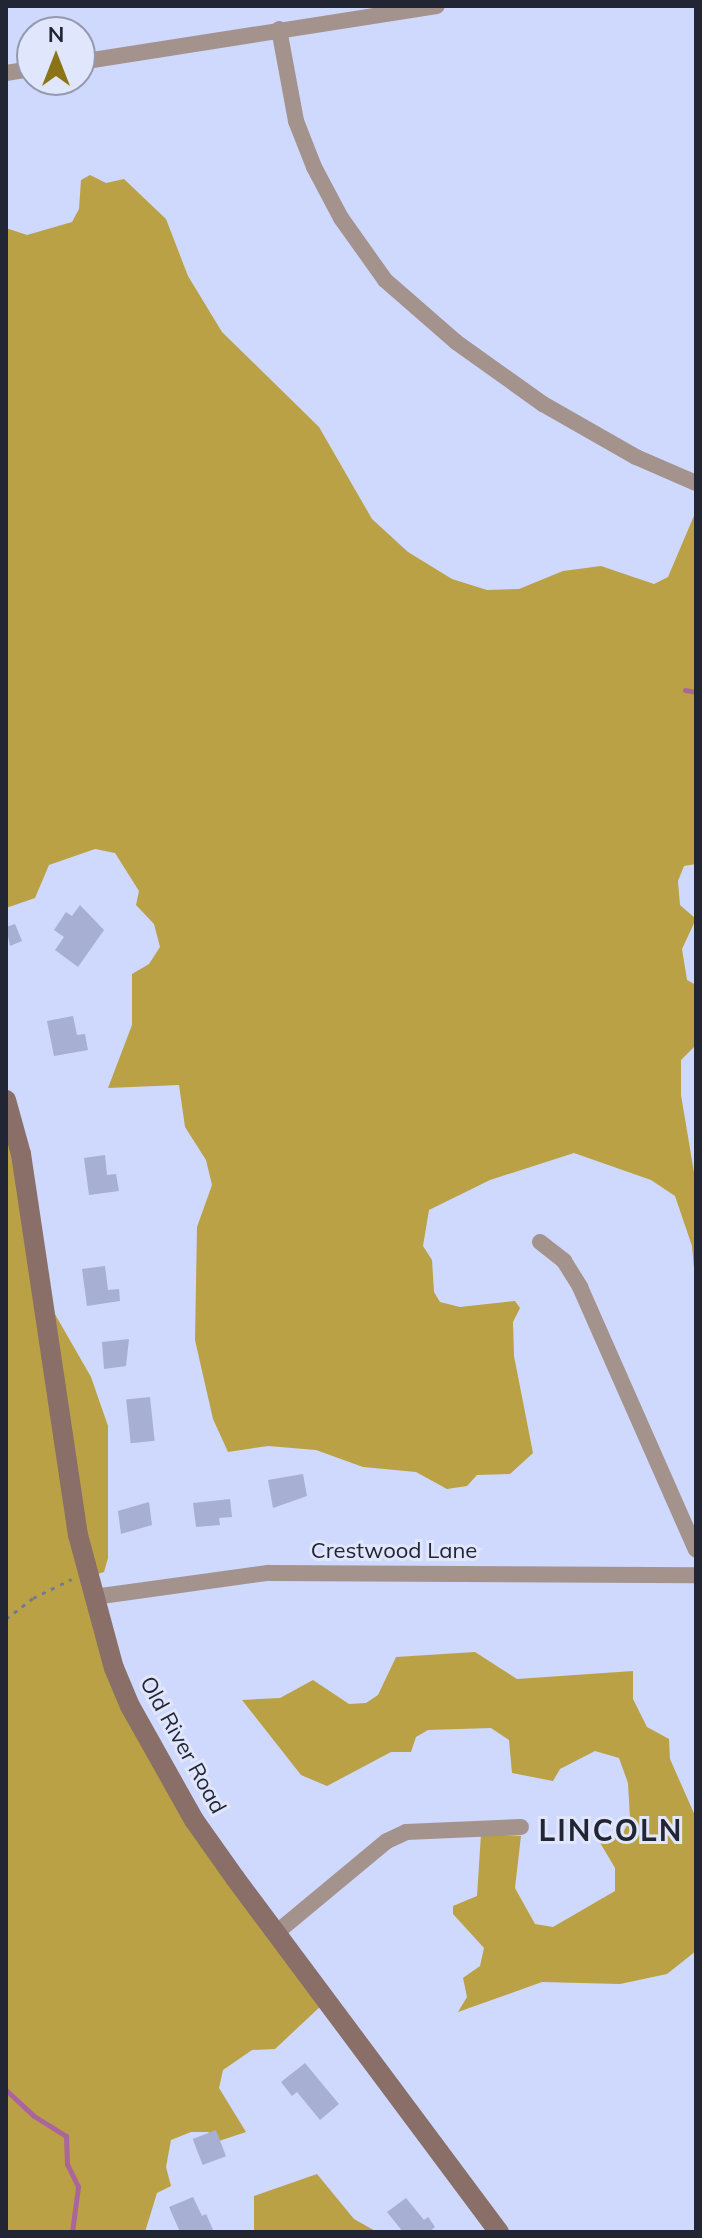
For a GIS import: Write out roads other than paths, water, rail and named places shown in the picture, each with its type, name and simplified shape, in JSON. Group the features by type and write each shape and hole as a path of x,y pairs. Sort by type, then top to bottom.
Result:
{"main road":[{"name":"Old River Road","path":"6,1100 21,1154 91,1587 114,1668 149,1744 194,1820 499,2232"}],"street":[{"path":"96,59 437,6"},
{"path":"279,29 296,121 314,167 341,218 385,280 456,342 543,404 636,457 696,483"},
{"path":"540,1242 564,1261 580,1287 696,1550"},
{"name":"Crestwood Lane","path":"91,1587 268,1573 696,1575"},
{"path":"276,1933 387,1841 406,1832 521,1827"}],"waterway":[{"path":"685,690 696,692"},
{"path":"6,2090 34,2116 66,2136 67,2164 78,2187 72,2232"}],"district":[{"name":"LINCOLN","path":"611,1830"}]}
